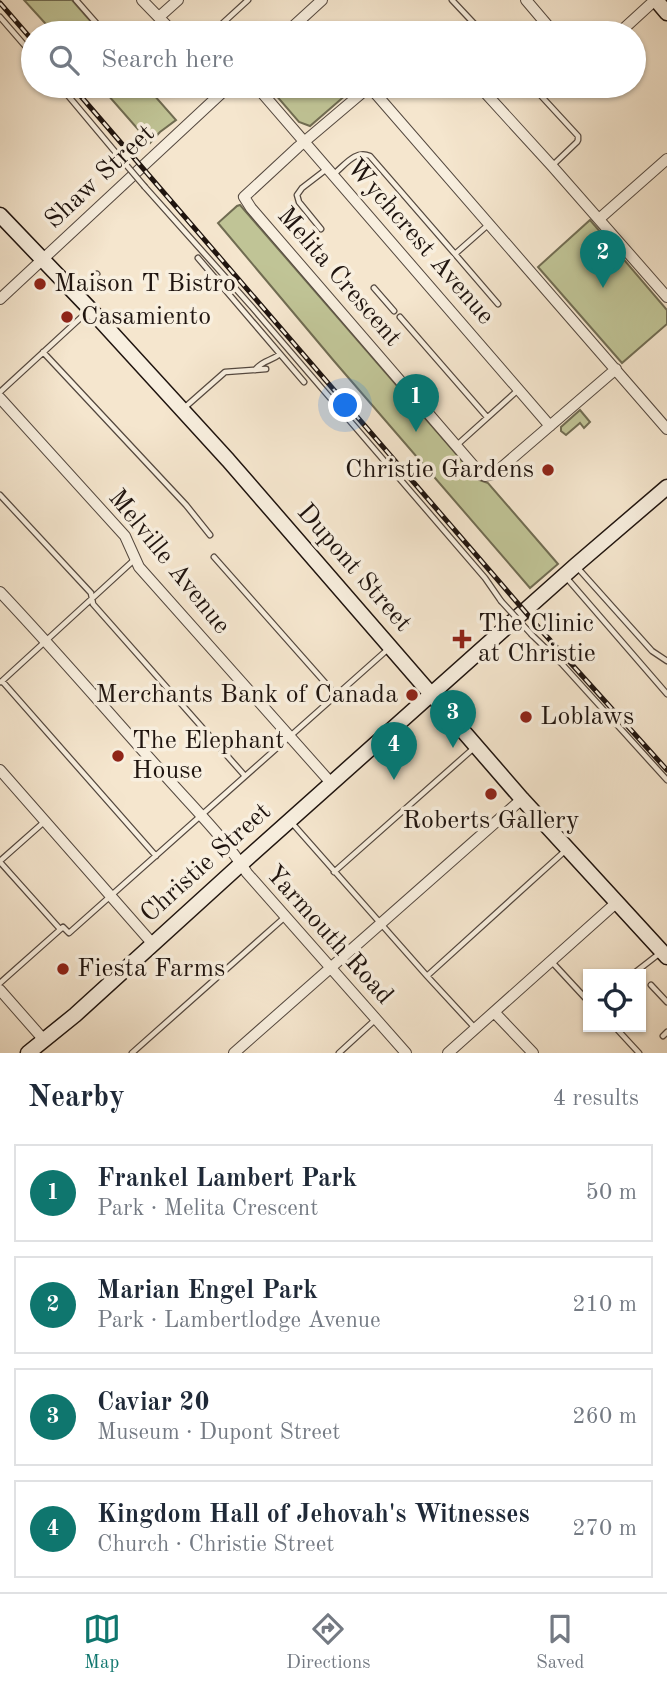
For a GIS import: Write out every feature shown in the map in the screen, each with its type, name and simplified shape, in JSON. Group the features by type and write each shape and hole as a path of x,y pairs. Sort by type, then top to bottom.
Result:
{"main road":[{"path":"656,0 667,13"},
{"name":"Dupont Street","path":"0,215 182,410 567,850 665,954"},
{"name":"Christie Street","path":"29,1053 75,1015 570,570 665,493"}],"street":[{"path":"142,0 163,21"},
{"path":"159,17 178,0"},
{"path":"299,21 322,0"},
{"path":"526,0 544,21"},
{"path":"632,21 656,0"},
{"name":"Shaw Street","path":"0,299 214,98"},
{"name":"Wychcrest Avenue","path":"267,98 551,426"},
{"name":"Melita Crescent","path":"356,98 244,197 478,471 485,477 498,471 616,369"},
{"path":"380,98 667,429"},
{"path":"490,98 667,297"},
{"path":"598,219 667,159"},
{"name":"Melville Avenue","path":"0,398 125,536 135,560 148,577 332,784"},
{"name":"Yarmouth Road","path":"0,592 46,640 406,1053"},
{"path":"0,770 152,943"},
{"path":"234,1053 522,799"},
{"path":"454,1050 616,903"},
{"path":"0,990 44,1040"},
{"path":"494,1012 533,1053"}],"lane":[{"path":"76,0 94,21"},
{"path":"225,21 248,0"},
{"path":"452,0 472,21"},
{"path":"0,16 21,41"},
{"path":"70,98 469,559 501,601 667,780"},
{"path":"543,98 578,135 579,140 552,166"},
{"path":"321,229 299,202 297,195 302,188 358,154 370,156 498,304"},
{"path":"455,254 489,223"},
{"path":"198,258 304,382"},
{"path":"77,295 97,274"},
{"path":"374,288 394,311"},
{"path":"0,392 90,309"},
{"path":"400,317 487,418"},
{"path":"43,352 210,535"},
{"path":"255,370 261,363 280,354"},
{"path":"182,410 225,372 266,369"},
{"path":"456,445 519,389"},
{"path":"0,495 91,593 93,604 245,776"},
{"path":"214,556 336,695"},
{"path":"135,560 1,682 156,856"},
{"path":"570,570 652,651 667,661"},
{"path":"570,570 667,694"},
{"path":"0,983 60,929 63,927 69,933 390,647"},
{"path":"334,872 476,746"},
{"path":"290,820 475,1029"},
{"path":"45,821 0,862 60,929"},
{"path":"426,976 567,850"},
{"path":"132,1053 285,916"},
{"path":"639,969 650,959 665,954"},
{"path":"551,960 583,995"},
{"path":"651,985 667,1002"},
{"path":"339,1053 376,1019"},
{"path":"620,1032 639,1053"}],"green space":[{"path":"24,0 72,0 90,21 43,21"},
{"path":"111,98 157,98 176,120 150,143"},
{"path":"278,98 342,98 310,126 299,122"},
{"path":"240,205 471,471 479,480 488,483 558,564 530,588 218,223"},
{"path":"590,220 667,310 667,324 622,363 538,267"},
{"path":"580,410 590,422 584,428 580,423 566,435 561,431 561,427"}],"railway":[{"path":"0,3 21,27"},
{"path":"82,98 540,629 667,770"}],"place":[{"name":"Maison T Bistro","path":"40,284"},
{"name":"Marian Engel Park","path":"603,288"},
{"name":"Casamiento","path":"67,317"},
{"name":"Frankel Lambert Park","path":"416,432"},
{"name":"Christie Gardens","path":"548,470"},
{"name":"The Clinic at Christie","path":"462,639"},
{"name":"Merchants Bank of Canada","path":"412,695"},
{"name":"Loblaws","path":"526,717"},
{"name":"Caviar 20","path":"453,748"},
{"name":"The Elephant House","path":"118,756"},
{"name":"Kingdom Hall of Jehovah's Witnesses","path":"394,780"},
{"name":"Roberts Gallery","path":"491,794"},
{"name":"Fiesta Farms","path":"63,969"}]}
